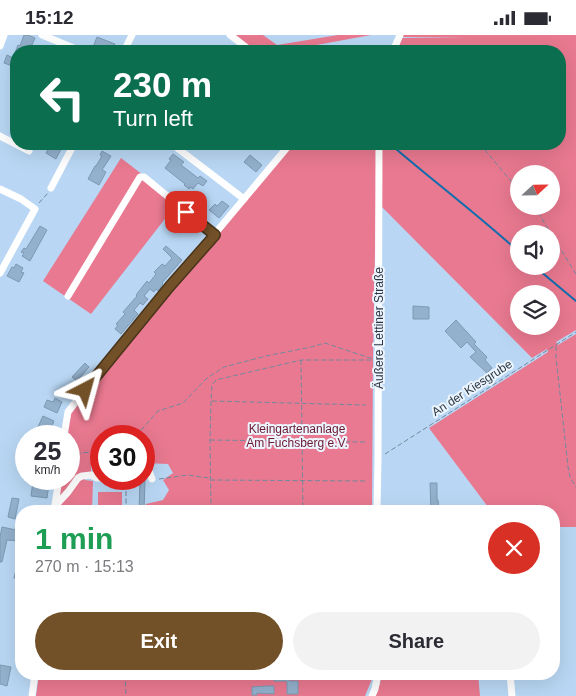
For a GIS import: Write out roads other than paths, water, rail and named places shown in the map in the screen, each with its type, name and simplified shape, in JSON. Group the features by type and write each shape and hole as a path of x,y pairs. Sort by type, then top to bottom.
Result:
{"street":[{"path":"0,46 4,35"},
{"path":"42,35 60,39"},
{"path":"230,35 244,45"},
{"path":"51,188 71,150"},
{"path":"180,150 244,199"},
{"path":"66,425 68,412 94,379 285,150"},
{"name":"Äußere Lettiner Straße","path":"377,505 380,150"},
{"path":"68,296 140,177 144,177 215,235"},
{"path":"0,189 35,209 0,273"},
{"path":"58,505 78,478 90,475"},
{"path":"56,505 58,490"},
{"path":"32,696 34,680"},
{"path":"372,696 377,680"},
{"path":"511,680 512,696"}],"waterway":[{"path":"397,150 510,244"},
{"path":"545,275 576,301"}],"park label":[{"name":"Kleingartenanlage Am Fuchsberg e.V.","path":"297,436"}]}
